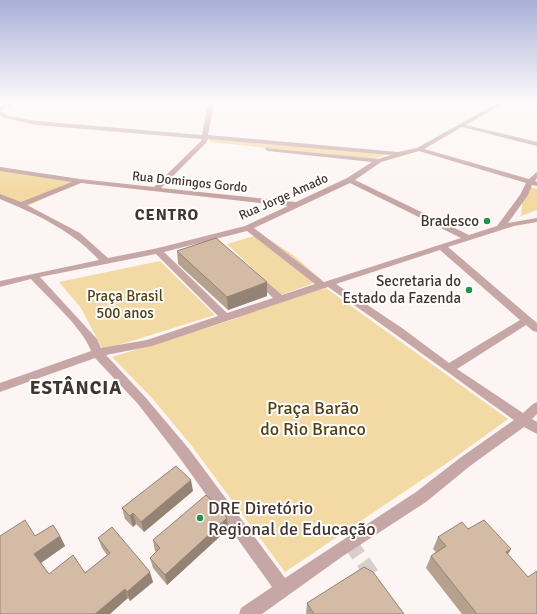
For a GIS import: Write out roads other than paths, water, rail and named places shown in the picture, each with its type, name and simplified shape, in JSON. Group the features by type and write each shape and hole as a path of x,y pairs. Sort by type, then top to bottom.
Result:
{"street":[{"path":"141,132 379,161"},
{"path":"156,189 205,140 206,132"},
{"name":"Rua Jorge Amado","path":"0,284 32,276 158,252 248,228 350,180 379,161 398,154 419,149 452,132"},
{"path":"486,132 537,144"},
{"path":"205,140 398,154"},
{"path":"419,149 534,183"},
{"name":"Rua Domingos Gordo","path":"0,169 80,181 298,205"},
{"path":"500,228 534,183 537,174"},
{"path":"350,180 468,238"},
{"path":"21,205 80,181"},
{"path":"0,196 74,232 84,239 106,262"},
{"path":"0,388 97,353 148,342 226,318 325,284 468,238 488,234 500,228 536,219"},
{"path":"248,228 325,284 398,330 449,369 537,429"},
{"path":"210,237 221,247"},
{"path":"442,247 537,329"},
{"path":"158,252 226,318"},
{"path":"250,271 280,299"},
{"path":"32,276 71,316 93,342 97,353 142,401 184,453 283,589"},
{"path":"449,369 526,320"},
{"path":"247,614 338,551 421,497 523,420 537,407"}],"tunnel":[{"path":"350,543 375,579"}],"place":[{"name":"Bradesco","path":"487,221"},
{"name":"Secretaria do Estado da Fazenda","path":"469,290"},
{"name":"DRE Diretório Regional de Educação","path":"200,518"}],"district":[{"name":"CENTRO","path":"167,214"},
{"name":"ESTÂNCIA","path":"76,387"}],"park label":[{"name":"Praça Brasil 500 anos","path":"125,304"},
{"name":"Praça Barão do Rio Branco","path":"313,418"}]}
